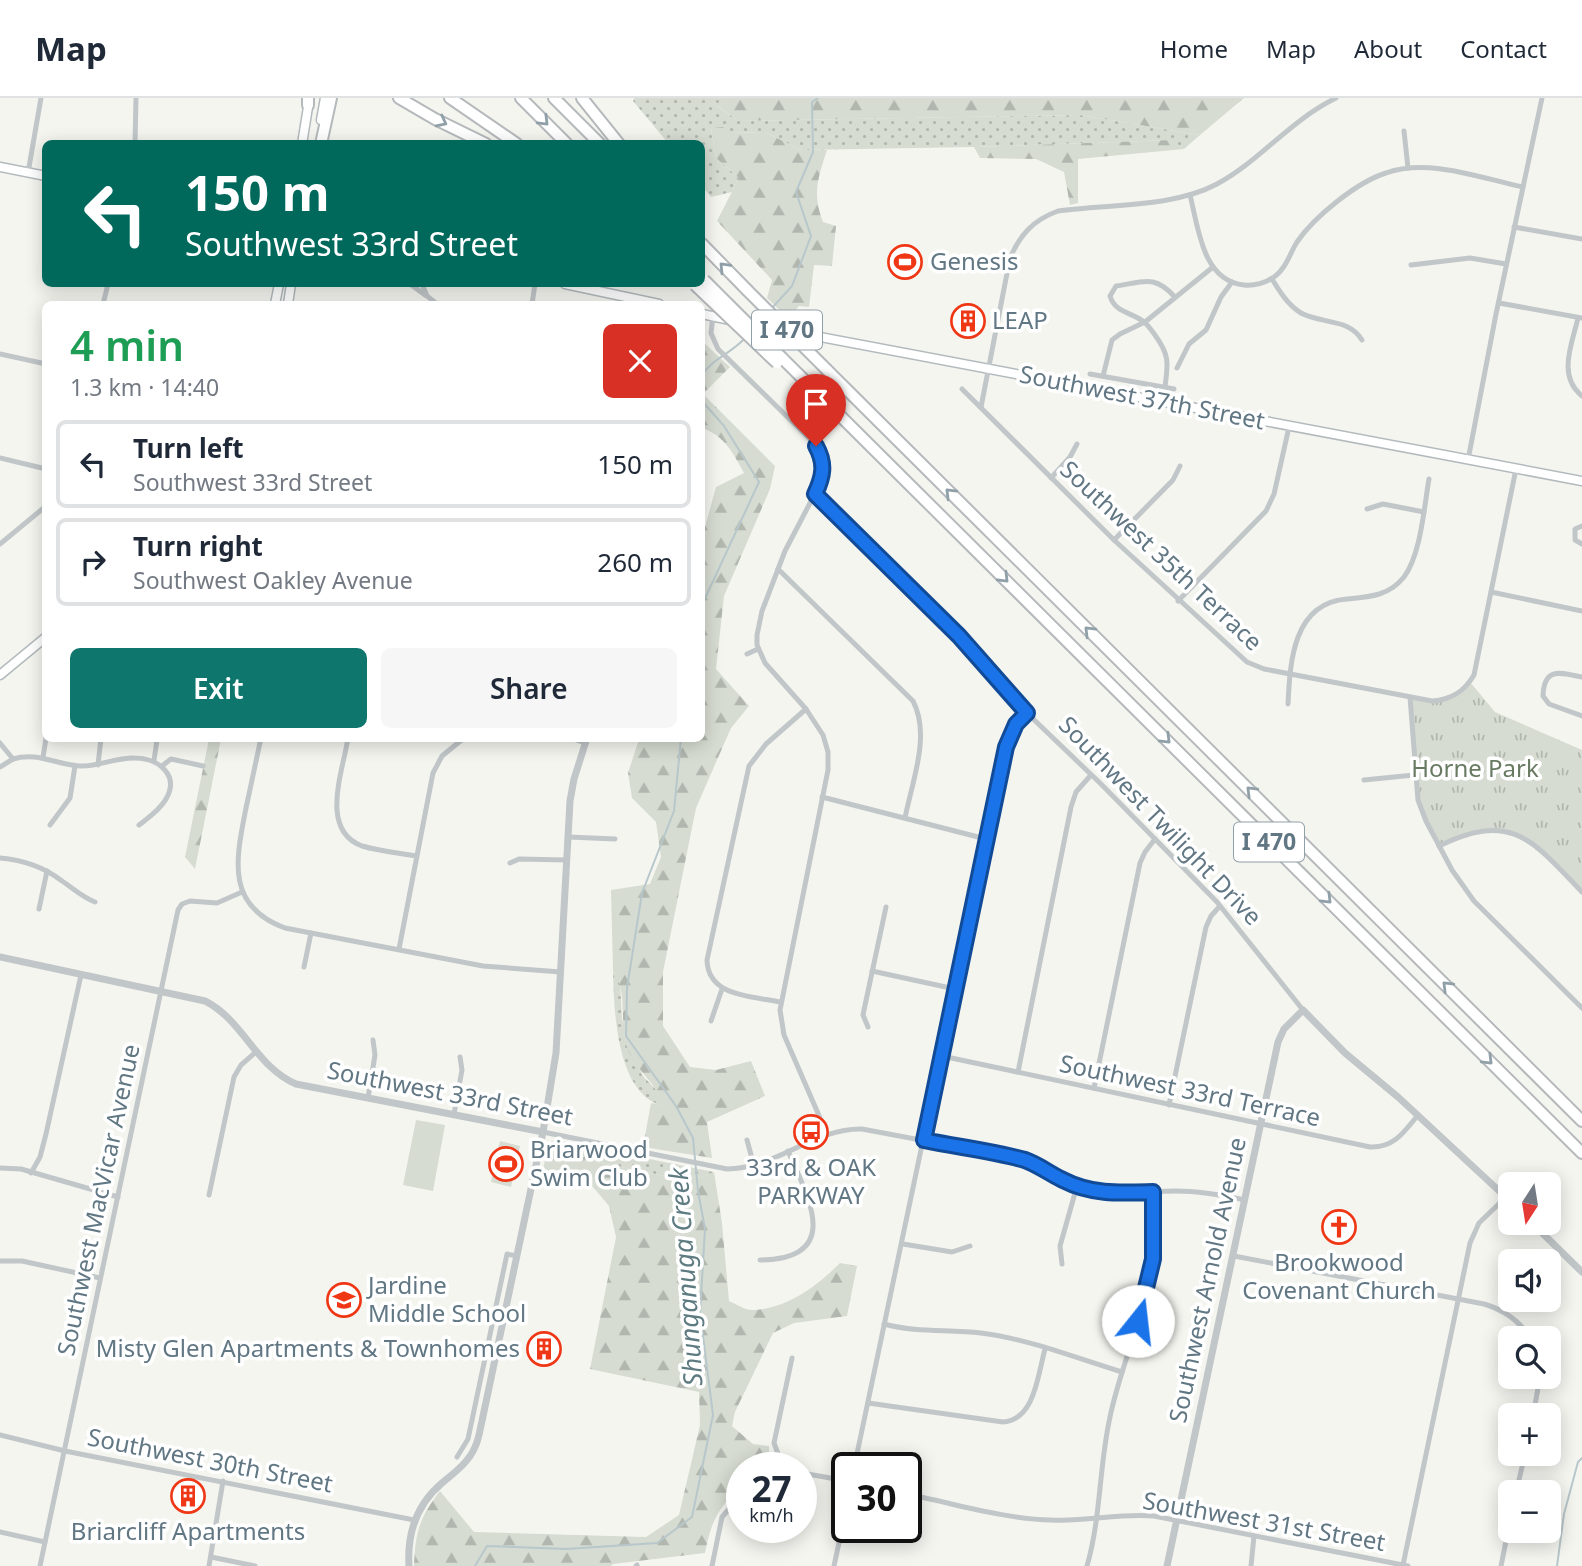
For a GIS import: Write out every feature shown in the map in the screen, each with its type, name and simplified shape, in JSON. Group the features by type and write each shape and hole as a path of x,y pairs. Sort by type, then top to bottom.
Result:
{"highway":[{"path":"320,140 331,98"},
{"path":"399,98 478,140"},
{"path":"450,98 511,140"},
{"path":"521,98 563,140"},
{"path":"554,98 596,140"},
{"path":"584,98 617,140"},
{"name":"I 470","path":"705,247 1582,1121"},
{"name":"I 470","path":"704,287 842,418 1582,1153"}],"main road":[{"path":"320,140 325,98"},
{"path":"303,140 309,101"},
{"path":"0,167 42,175"},
{"path":"579,287 645,301"},
{"name":"Southwest 37th Street","path":"705,315 1582,481"},
{"path":"0,674 42,640"}],"street":[{"path":"28,173 41,98"},
{"path":"135,140 136,98"},
{"path":"981,407 1010,258 1016,244 1029,227 1058,211 1189,195 1227,178 1296,121 1336,98"},
{"path":"1468,460 1542,98"},
{"path":"1404,131 1408,168"},
{"path":"1189,195 1207,257 1213,267 1232,282 1248,285 1277,276 1300,238 1324,214 1366,181 1387,173 1408,168 1448,171 1523,187"},
{"path":"1514,227 1582,239"},
{"path":"1411,265 1470,258 1506,264"},
{"path":"1103,376 1112,340 1145,322 1213,267"},
{"path":"1272,279 1284,298 1300,312 1350,327 1362,340"},
{"path":"1165,387 1167,355 1145,322 1117,307 1111,300 1112,289 1116,286 1155,281 1164,285 1175,297"},
{"path":"1177,368 1189,344 1206,330 1232,282"},
{"path":"414,287 433,301"},
{"path":"424,287 430,299"},
{"path":"1499,303 1580,318 1567,371 1571,385 1582,396"},
{"path":"713,316 711,333 719,349 816,446 822,459 822,480 778,569 762,611 757,635 758,649 765,663 806,709 823,735 828,752 828,771 780,1002 784,1035 827,1134"},
{"path":"0,354 42,363"},
{"path":"1090,373 1174,389"},
{"name":"Southwest 35th Terrace","path":"962,389 1178,601 1247,662 1264,670 1436,701 1451,697 1464,689 1474,675 1491,592"},
{"path":"1178,601 1266,511 1273,494 1289,427"},
{"path":"1051,478 1070,457 1077,444"},
{"path":"0,458 42,468"},
{"path":"1114,540 1173,480 1180,466"},
{"path":"1516,469 1491,592 1582,611"},
{"path":"1288,704 1289,674 1298,634 1316,610 1334,601 1381,595 1403,578 1411,565 1429,479"},
{"name":"Southwest Twilight Drive","path":"815,494 959,636 1027,713 1220,906 1303,1010 1345,1053 1418,1115 1498,1190"},
{"path":"1367,509 1383,504 1424,512"},
{"path":"0,544 42,509"},
{"path":"1582,526 1575,529 1573,534 1575,540 1582,544"},
{"path":"778,569 786,573 918,709 922,737 905,818"},
{"path":"747,654 758,649"},
{"path":"1582,677 1559,672 1552,674 1545,682 1543,696 1549,704 1582,716"},
{"path":"1410,696 1414,775 1420,808 1452,870 1474,901 1582,1008"},
{"path":"780,1002 722,989 710,977 706,960 745,776 759,750 806,709"},
{"path":"858,1452 1007,740 1016,724 1027,713"},
{"path":"43,757 45,742"},
{"path":"97,765 100,742"},
{"path":"154,760 158,742"},
{"path":"260,742 237,855 237,871 242,892 253,908 269,921 285,928 503,969 561,972"},
{"path":"347,742 336,804 337,818 342,829 361,845 416,856"},
{"path":"399,949 433,773 442,756 459,742"},
{"path":"409,1566 409,1541 414,1520 426,1499 460,1469 475,1448 484,1415 544,1132 556,1053 572,789 586,742"},
{"path":"0,743 13,759"},
{"path":"0,767 24,756 43,757 75,766 97,765 124,758 154,760 162,766 170,779 167,797 139,825"},
{"path":"162,766 171,760 203,766"},
{"path":"50,825 70,798 75,766"},
{"path":"1018,1072 1071,807 1076,792 1091,775"},
{"path":"1364,779 1414,775"},
{"path":"822,797 986,839"},
{"path":"1439,846 1470,832 1508,832 1533,844 1582,892"},
{"path":"569,837 615,839"},
{"path":"1094,1088 1140,863 1144,852 1155,839"},
{"path":"0,858 30,864 95,902"},
{"path":"510,863 519,859 567,860"},
{"path":"39,909 47,872"},
{"name":"Southwest MacVicar Avenue","path":"40,1566 178,911 182,904 190,901 217,903 242,892"},
{"path":"1169,1105 1206,928 1211,916 1220,906"},
{"path":"867,1027 863,1016 886,907"},
{"path":"304,967 311,933"},
{"name":"Southwest 33rd Street","path":"0,957 195,998 213,1005 278,1074 296,1084 682,1160 738,1169 754,1166 827,1134 844,1129 862,1129 1022,1159 1077,1186 1115,1194 1196,1192 1245,1200"},
{"path":"872,971 956,989"},
{"path":"31,1173 40,1157 46,1134 81,975"},
{"path":"711,1021 722,989"},
{"name":"Southwest Arnold Avenue","path":"1167,1566 1280,1036 1288,1023 1303,1010"},
{"path":"368,1098 375,1055 373,1040"},
{"path":"209,1195 234,1077 241,1065 256,1052"},
{"name":"Southwest 33rd Terrace","path":"942,1056 1378,1147 1395,1141 1418,1115"},
{"path":"454,1114 462,1069 460,1057"},
{"path":"747,1140 754,1166"},
{"path":"760,1260 781,1260 794,1255 803,1247 813,1230 811,1206 788,1151"},
{"path":"0,1168 15,1168 118,1197"},
{"path":"1062,1264 1060,1246 1077,1186"},
{"path":"1087,1566 1097,1518 1110,1415 1151,1271 1153,1192"},
{"path":"1406,1566 1470,1243 1475,1230 1498,1208"},
{"path":"1545,1236 1582,1272"},
{"path":"903,1244 952,1252 970,1246"},
{"path":"457,1457 468,1439 507,1254 517,1256"},
{"path":"1234,1256 1484,1304 1503,1311 1521,1326"},
{"path":"0,1261 22,1261 100,1279"},
{"path":"884,1324 929,1332 981,1333 1122,1373"},
{"path":"868,1403 1003,1422 1015,1420 1028,1407 1045,1349"},
{"path":"486,1351 496,1353"},
{"path":"778,1452 775,1438 792,1358"},
{"path":"474,1412 484,1415"},
{"name":"Southwest 30th Street","path":"0,1435 65,1451 414,1520"},
{"path":"209,1566 223,1481"},
{"name":"Southwest 31st Street","path":"922,1497 1036,1519 1143,1515 1406,1566"},
{"path":"712,1566 722,1517 726,1512"},
{"path":"0,1532 45,1542"},
{"path":"1251,1566 1254,1536"},
{"path":"834,1566 839,1543"},
{"path":"1501,1566 1506,1543"},
{"path":"211,1557 255,1566"}],"green space":[{"path":"634,98 723,98 717,106 739,121 1080,115 1200,135 1184,149 1170,140 801,150 765,132 729,133 711,128 716,158 739,178 732,192 711,197 705,190 705,140 666,140 633,101"},
{"path":"723,98 1244,98 1200,135 1080,115 739,121 716,105"},
{"path":"723,127 729,133 765,132 801,150 827,150 817,194 823,222 836,226 832,266 814,265 809,307 799,306 789,319 767,298 772,280 717,221 739,178 716,158 711,128"},
{"path":"1171,140 1184,149 1078,159 1078,203 1070,205 1064,172 1036,159 980,158 974,147"},
{"path":"705,344 730,367 705,392"},
{"path":"705,396 775,466 770,489 724,596 716,669 749,706 731,728 696,808 663,972 663,1026 690,1067 716,1070 751,1061 765,1096 707,1122 712,1158 643,1147 651,1103 663,1105 657,1090 632,1058 625,1040 621,989 613,971 611,890 650,884 661,857 656,822 632,798 628,773 638,742 705,742 705,527 716,487 744,473 732,452 705,429"},
{"name":"Horne Park","path":"1470,682 1495,712 1582,750 1582,892 1526,839 1489,829 1439,846 1420,809 1410,697 1442,699"},
{"path":"208,742 220,742 195,869 185,857"},
{"path":"613,971 620,981 622,1019 642,1075 661,1095 663,1106 647,1098 627,1068 617,1028"},
{"path":"416,1120 445,1125 433,1191 403,1185"},
{"path":"555,1140 714,1172 703,1177 680,1179 547,1152 550,1142"},
{"name":"Briarwood Swim Club","path":"500,1141 520,1146 511,1187 491,1182"},
{"path":"547,1152 680,1179 703,1177 714,1172 729,1301 744,1308 751,1310 779,1305 812,1287 840,1263 857,1266 847,1316 794,1323 773,1333 735,1412 732,1426 753,1444 769,1446 769,1452 726,1452 726,1502 710,1531 705,1553 611,1566 414,1566 420,1526 440,1491 474,1532 646,1537 679,1515 700,1425 699,1392 590,1369 616,1237 609,1206 593,1187 542,1173"}],"waterway":[{"name":"Shunganuga Creek","path":"772,308 792,286 811,236 796,192 813,152 812,102 818,98"},
{"name":"Shunganuga Creek","path":"758,323 766,314"},
{"name":"Shunganuga Creek","path":"705,372 745,338"},
{"name":"Shunganuga Creek","path":"705,404 724,426 759,482 705,599"},
{"name":"Shunganuga Creek","path":"475,1566 487,1546 566,1549 657,1543 692,1517 713,1415 700,1313 705,1229 693,1138 676,1106 626,1036 627,988 642,893 674,811 681,742"},
{"path":"1557,1566 1564,1514 1578,1462 1582,1458"}],"place":[{"name":"Genesis","path":"905,262"},
{"name":"LEAP","path":"968,321"},
{"name":"33rd & OAK PARKWAY","path":"811,1132"},
{"name":"Briarwood Swim Club","path":"506,1164"},
{"name":"Brookwood Covenant Church","path":"1339,1227"},
{"name":"Jardine Middle School","path":"344,1300"},
{"name":"Misty Glen Apartments & Townhomes","path":"544,1349"},
{"name":"Briarcliff Apartments","path":"188,1496"}],"route":[{"path":"816,446 822,459 823,470 822,480 815,494 959,636 1027,713 1016,724 1007,740 924,1140 1022,1159 1064,1181 1093,1191 1115,1194 1153,1192 1153,1259 1138,1321"}]}
